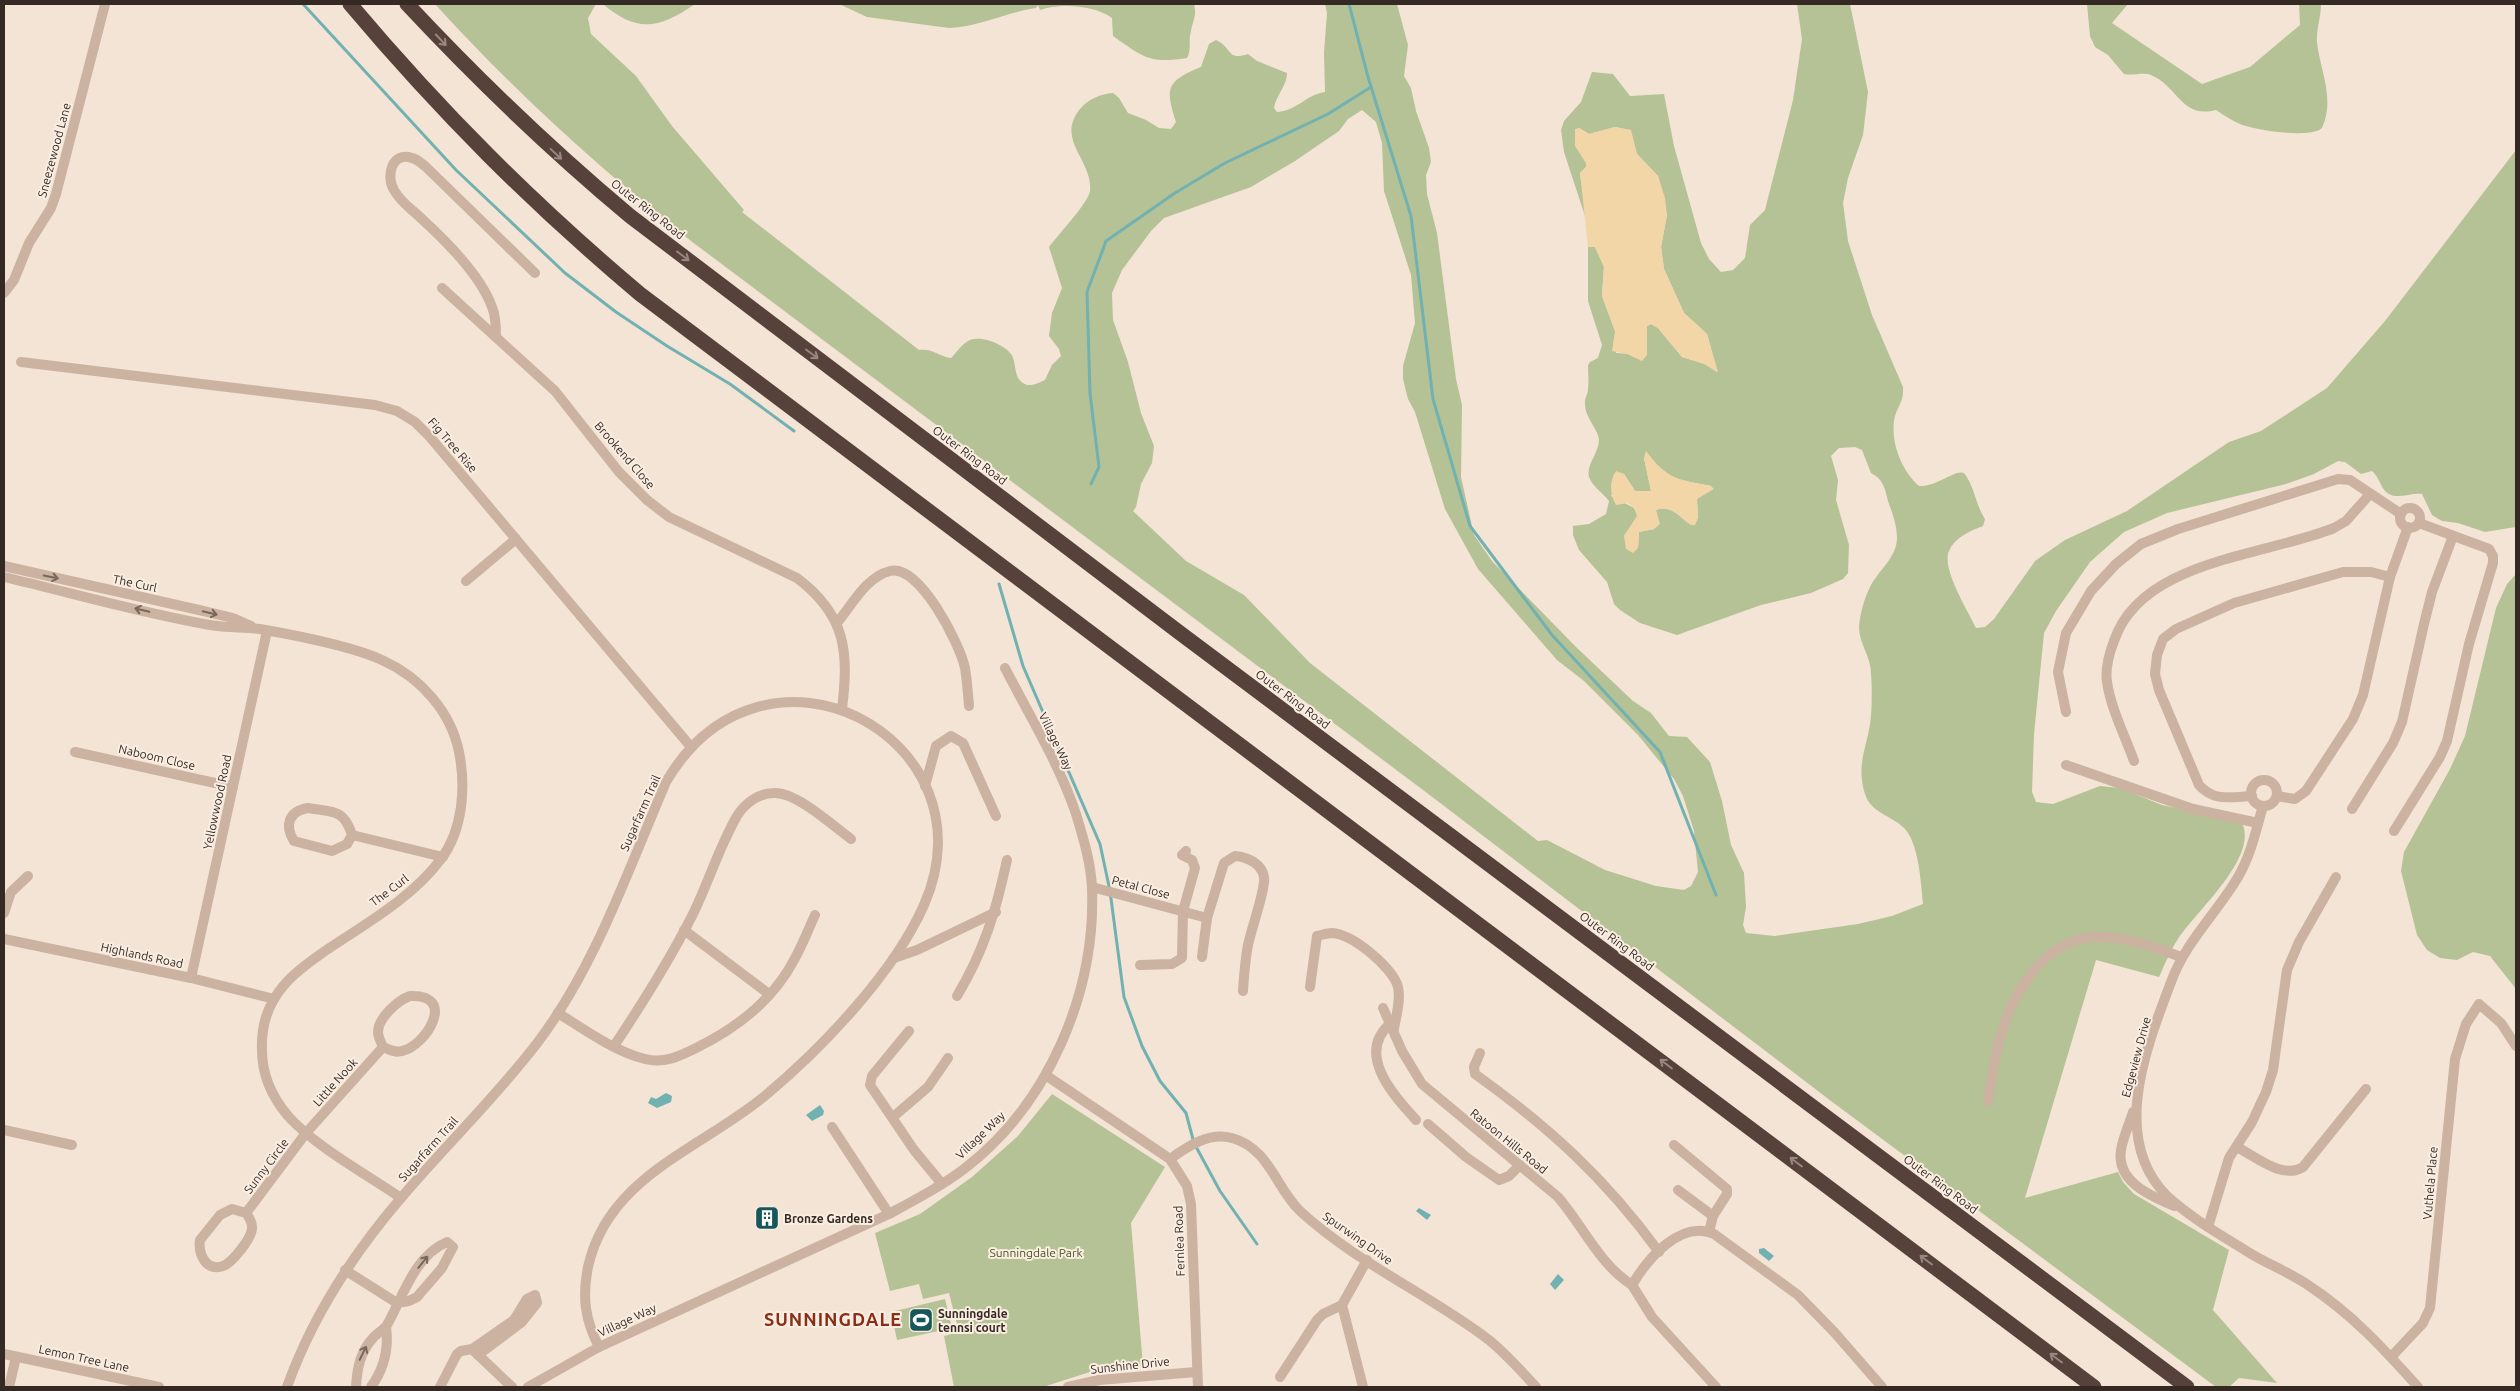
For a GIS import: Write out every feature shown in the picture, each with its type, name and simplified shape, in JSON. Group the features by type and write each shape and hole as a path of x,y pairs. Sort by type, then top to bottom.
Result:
{"highway":[{"path":"350,4 480,149 549,215 640,294 2094,1387"},
{"name":"Outer Ring Road","path":"408,4 454,55 527,126 570,166 630,216 1180,632 2187,1387"}],"street":[{"name":"Sneezewood Lane","path":"4,292 14,280 28,243 56,194 105,4"},
{"path":"496,337 493,308 486,292 436,234 394,192 389,181 389,171 393,164 405,157 412,158 425,166 535,273"},
{"name":"Brookend Close","path":"442,288 556,391 620,472 647,500 668,516 797,578 821,598 837,624 843,642 846,663 842,709"},
{"name":"Fig Tree Rise","path":"20,362 340,400 397,411 415,422 430,437 691,746"},
{"path":"2066,712 2058,672 2066,633 2091,591 2116,564 2142,544 2178,529 2338,479 2350,480 2401,514"},
{"path":"2134,761 2112,700 2107,682 2107,667 2118,629 2140,600 2173,579 2334,528 2346,521 2370,494"},
{"path":"2401,514 2408,508 2415,509 2419,514 2419,523"},
{"path":"2394,830 2440,757 2447,741 2469,644 2493,563 2493,556 2489,549 2419,523 2408,527 2402,524 2401,514"},
{"path":"2277,796 2295,799 2306,791 2353,719 2363,695 2390,577 2408,527"},
{"path":"2352,810 2393,743 2402,722 2430,600 2453,536"},
{"path":"466,581 516,539"},
{"name":"The Curl","path":"4,566 233,618 263,630"},
{"path":"837,624 871,580 878,575 898,569 908,573 930,600 958,648 965,668 969,706"},
{"path":"2252,796 2219,798 2206,793 2199,785 2163,699 2155,674 2157,655 2164,639 2176,629 2234,603 2343,572 2371,572 2390,577"},
{"name":"The Curl","path":"4,578 185,620 263,630 362,652 383,660 418,682 434,699 448,721 457,744 462,768 463,790 459,815 453,836 443,857 430,872 398,900 297,973 274,999 265,1017 261,1036 263,1066 275,1099 306,1133 401,1198"},
{"name":"Yellowwood Road","path":"192,978 233,787 263,630"},
{"name":"Village Way","path":"528,1387 599,1347 889,1214 942,1184 964,1169 997,1138 1020,1113 1047,1076 1067,1030 1081,981 1088,945 1092,887 1075,812 1054,764 1005,668"},
{"name":"Sugarfarm Trail","path":"287,1387 308,1334 345,1270 401,1198 514,1072 558,1013 604,929 666,782 691,746 709,730 728,718 750,708 796,701 820,703 842,709 870,723 888,737 904,752 925,786 936,827 934,874 924,906 894,958 861,1001 801,1063 764,1097 654,1172 627,1194 608,1217 592,1251 585,1280 584,1301 586,1319 599,1347"},
{"path":"925,786 936,746 951,736 963,743 996,816"},
{"name":"Naboom Close","path":"75,752 233,787"},
{"path":"2066,765 2193,809 2258,822"},
{"path":"2263,780 2274,785 2277,796 2270,804 2263,806 2257,804 2252,796 2253,786 2263,780"},
{"path":"614,1046 684,930 738,816 748,803 760,796 775,793 789,796 851,840"},
{"name":"Edgeview Drive","path":"2263,806 2249,855 2238,877 2181,957 2153,1034 2136,1104 2136,1129 2148,1168 2167,1195 2208,1227 2306,1284 2343,1310 2392,1356 2418,1387"},
{"path":"308,808 342,816 348,823 352,835 347,844 332,851 294,841 288,825 294,812 308,808"},
{"path":"352,835 443,857"},
{"path":"1140,965 1172,964 1182,958 1183,911 1195,868 1192,860 1182,854 1186,851"},
{"path":"1202,957 1207,918 1224,863 1235,856 1255,862 1264,877 1264,886 1247,947 1243,991"},
{"path":"957,996 974,967 996,912 1007,860"},
{"path":"4,913 11,892 28,876"},
{"path":"2208,1227 2229,1158 2237,1147 2266,1092 2273,1070 2287,970 2299,942 2336,877"},
{"name":"Petal Close","path":"1092,887 1207,918"},
{"path":"894,958 917,950 996,912"},
{"path":"558,1013 614,1046 645,1060 661,1061 680,1057 721,1036 741,1022 769,994 793,962 815,915"},
{"path":"684,930 769,994"},
{"path":"1310,987 1317,936 1334,933 1355,943 1379,960 1394,975 1399,995 1392,1027 1378,1037 1376,1056 1382,1074 1393,1094 1416,1120"},
{"path":"1988,1101 2000,1038 2013,1000 2034,970 2054,951 2073,942 2096,937 2147,945 2181,957"},
{"name":"Highlands Road","path":"4,939 192,978 274,999"},
{"path":"418,996 426,998 432,1003 435,1019 431,1027 410,1048 393,1052 383,1047 378,1031 380,1022 402,999 418,996"},
{"name":"Vuthela Place","path":"2392,1356 2423,1323 2430,1308 2455,1059 2466,1024 2479,1004 2501,1023 2516,1046"},
{"name":"Ratoon Hills Road","path":"1383,1008 1406,1057 1422,1084 1558,1197 1572,1213 1602,1259 1615,1275 1632,1285"},
{"path":"909,1031 870,1081 873,1092 893,1117 914,1150 942,1184"},
{"name":"Little Nook","path":"306,1133 383,1047"},
{"path":"1480,1053 1474,1067 1476,1074 1528,1112 1590,1168 1613,1193 1659,1252"},
{"path":"893,1117 928,1087 948,1058"},
{"name":"Fernlea Road","path":"1047,1076 1170,1159 1187,1186 1191,1204 1198,1387"},
{"path":"2237,1147 2285,1172 2298,1170 2303,1167 2366,1089"},
{"path":"2136,1104 2120,1152 2122,1164 2127,1174 2142,1191 2185,1210"},
{"path":"1428,1124 1466,1157 1498,1180 1509,1176 1520,1166"},
{"path":"832,1127 889,1214"},
{"path":"4,1130 72,1145"},
{"name":"Sunny Circle","path":"246,1213 306,1133"},
{"name":"Spurwing Drive","path":"1170,1159 1194,1143 1206,1139 1226,1138 1245,1143 1257,1152 1268,1165 1287,1196 1299,1210 1367,1260 1486,1337 1536,1387"},
{"path":"1674,1145 1727,1189 1727,1194 1713,1216 1709,1232"},
{"path":"1678,1190 1713,1216"},
{"name":"Sunny Circle","path":"232,1209 246,1213 251,1222 250,1236 229,1263 222,1267 207,1264 200,1256 200,1240 226,1211 232,1209"},
{"path":"1716,1387 1652,1318 1632,1285 1659,1252 1677,1237 1688,1232 1709,1232 1798,1296 1835,1333 1882,1387"},
{"path":"345,1270 398,1303 417,1297 426,1288 450,1256 454,1246 451,1243 439,1246 430,1254 408,1283 398,1303 386,1327 365,1348 357,1368 356,1387"},
{"path":"1280,1377 1322,1314 1342,1305 1367,1260"},
{"path":"440,1387 457,1354 461,1351 475,1352 526,1318 537,1302 535,1295 529,1296 514,1320 475,1352"},
{"path":"1342,1305 1363,1387"},
{"path":"371,1387 387,1350 386,1327"},
{"path":"475,1352 512,1387"},
{"name":"Lemon Tree Lane","path":"4,1354 159,1387"},
{"path":"9,1387 16,1357"},
{"name":"Sunshine Drive","path":"1068,1387 1099,1380 1196,1372"}],"green space":[{"path":"435,4 596,4 588,18 591,34 636,76 672,126 744,210 742,212 919,350 932,351 951,358 968,341 985,339 1008,350 1013,357 1018,377 1026,384 1031,385 1045,380 1052,365 1061,356 1059,349 1049,336 1052,313 1062,288 1049,247 1079,211 1090,191 1086,169 1071,131 1073,120 1083,105 1095,98 1113,93 1119,98 1128,113 1146,120 1159,128 1171,129 1176,122 1170,101 1171,87 1181,77 1201,67 1209,44 1216,40 1233,55 1241,56 1248,54 1257,61 1287,73 1287,78 1274,108 1277,112 1285,111 1312,96 1325,92 1324,53 1327,13 1325,4 1397,4 1408,45 1404,76 1411,88 1416,111 1429,148 1431,162 1426,175 1427,194 1437,233 1456,379 1462,405 1461,477 1474,535 1492,561 1576,647 1633,701 1651,713 1669,736 1687,737 1710,762 1722,801 1731,845 1744,873 1746,907 1743,925 1746,933 1775,936 1858,924 1892,916 1923,904 1920,875 1913,843 1904,828 1872,806 1865,794 1861,773 1870,726 1872,689 1870,668 1859,627 1861,612 1873,581 1891,558 1894,551 1897,538 1895,523 1883,484 1871,473 1862,450 1855,447 1839,448 1831,456 1838,480 1836,500 1849,545 1848,573 1843,579 1811,593 1761,605 1677,635 1640,623 1614,604 1607,582 1579,550 1573,535 1573,526 1589,524 1606,514 1609,501 1589,477 1589,468 1599,440 1586,409 1588,365 1598,358 1602,345 1588,301 1588,247 1595,247 1604,266 1602,296 1615,331 1616,353 1647,355 1647,326 1651,324 1658,328 1682,357 1705,364 1717,372 1707,334 1684,313 1664,269 1661,247 1667,215 1658,176 1637,154 1630,130 1615,127 1589,134 1579,128 1576,146 1586,163 1586,167 1580,173 1587,222 1564,152 1561,130 1564,121 1581,102 1592,72 1613,74 1630,96 1664,94 1674,146 1701,243 1709,259 1721,272 1733,270 1745,258 1750,225 1765,210 1793,100 1802,39 1797,4 1850,4 1868,92 1863,135 1848,178 1843,203 1848,241 1872,315 1903,387 1902,398 1894,421 1894,439 1899,457 1908,473 1919,486 1932,484 1956,473 1964,473 1971,484 1985,519 1983,526 1968,532 1955,542 1949,551 1948,558 1952,578 1976,628 1985,627 1994,619 2035,561 2065,540 2127,511 2229,442 2261,431 2327,388 2385,321 2516,150 2516,527 2485,532 2458,523 2442,521 2432,515 2422,494 2390,495 2384,490 2372,471 2361,474 2345,462 2338,461 2314,474 2286,484 2167,513 2124,532 2090,562 2056,611 2044,633 2034,734 2032,792 2036,802 2053,804 2100,786 2120,788 2162,805 2236,821 2243,825 2245,839 2241,854 2233,869 2178,939 2159,977 2096,960 2025,1198 2118,1172 2123,1182 2134,1194 2229,1250 2213,1310 2277,1383 2239,1378 2229,1387 2216,1387 1831,1101 1431,796 691,241 590,157 526,98","holes":["1362,110 1376,122 1382,143 1384,191 1411,275 1415,323 1403,366 1403,379 1445,509 1478,569 1557,660 1584,681 1638,735 1674,779 1683,796 1694,831 1698,872 1691,886 1684,890 1656,886 1605,870 1547,840 1538,841 1310,663 1244,595 1186,561 1133,511 1136,507 1141,484 1152,463 1154,446 1141,413 1128,362 1113,320 1112,293 1122,270 1151,231 1164,218 1251,187 1295,161 1339,131 1348,119","1644,458 1674,479 1711,486 1697,499 1698,518 1691,525 1670,510 1655,510 1654,529 1639,532 1638,548 1624,536 1638,516 1634,508 1611,496 1624,474 1635,491 1651,491"]},
{"path":"603,4 695,4 670,19 648,24 627,20"},
{"path":"839,4 1194,4 1195,11 1187,58 1164,60 1140,54 1113,36 1112,18 1096,10 1077,6 1057,6 1040,10 1038,5 1036,8 982,22 949,28 867,17"},
{"path":"2087,4 2128,4 2112,23 2202,84 2250,67 2300,25 2299,4 2321,4 2317,43 2327,96 2326,117 2322,128 2307,133 2295,133 2269,131 2247,126 2234,121 2216,110 2204,112 2187,106 2160,80 2151,75 2124,74 2108,55 2095,47 2090,36"},
{"path":"2516,574 2516,989 2490,956 2473,952 2457,960 2440,958 2427,950 2417,935 2401,871 2404,852 2450,769 2465,736 2496,608 2507,584"},
{"name":"Sunningdale Park","path":"1052,1094 1165,1167 1131,1223 1143,1366 1090,1372 1043,1387 954,1387 944,1336 959,1332 949,1293 923,1299 919,1284 890,1291 875,1233 920,1214 972,1177 1018,1136"},
{"name":"Sunningdale tennsi court","path":"945,1299 952,1328 897,1340 891,1312"}],"sand":[{"path":"1615,127 1631,130 1637,154 1658,176 1665,198 1667,215 1661,247 1664,269 1684,313 1707,334 1718,372 1704,364 1682,357 1658,328 1651,324 1647,326 1647,355 1642,361 1627,354 1612,351 1615,331 1602,296 1604,267 1595,247 1588,247 1580,173 1586,167 1586,163 1575,146 1575,129 1579,128 1589,134"},
{"path":"1646,451 1661,468 1674,477 1711,486 1714,489 1697,499 1698,518 1695,525 1691,525 1670,510 1656,510 1660,524 1654,529 1639,532 1638,548 1633,553 1626,549 1624,536 1637,516 1634,508 1628,503 1616,505 1612,497 1611,484 1616,471 1624,474 1635,491 1651,491 1644,458"}],"water":[{"path":"666,1093 672,1096 671,1102 657,1108 648,1103 651,1097 656,1099"},
{"path":"820,1105 824,1111 823,1115 812,1121 806,1115"},
{"path":"1419,1208 1431,1215 1427,1220 1416,1211"},
{"path":"1764,1248 1774,1256 1769,1261 1759,1253 1759,1249"},
{"path":"1558,1274 1564,1280 1555,1290 1550,1284"}],"waterway":[{"path":"303,4 456,170 565,273 616,312 667,346 730,384 794,431"},
{"path":"1349,4 1368,77 1411,216 1433,399 1470,526 1552,635 1660,752 1716,895"},
{"path":"1091,484 1099,467 1090,393 1087,292 1106,241 1175,193 1225,163 1328,114 1371,87"},
{"path":"999,584 1023,666 1100,844 1110,891 1124,997 1142,1046 1160,1081 1186,1113 1194,1143 1220,1191 1257,1244"}],"place":[{"name":"Bronze Gardens","path":"767,1218"},
{"name":"Sunningdale tennsi court","path":"921,1320"}],"district":[{"name":"SUNNINGDALE","path":"833,1319"}]}
